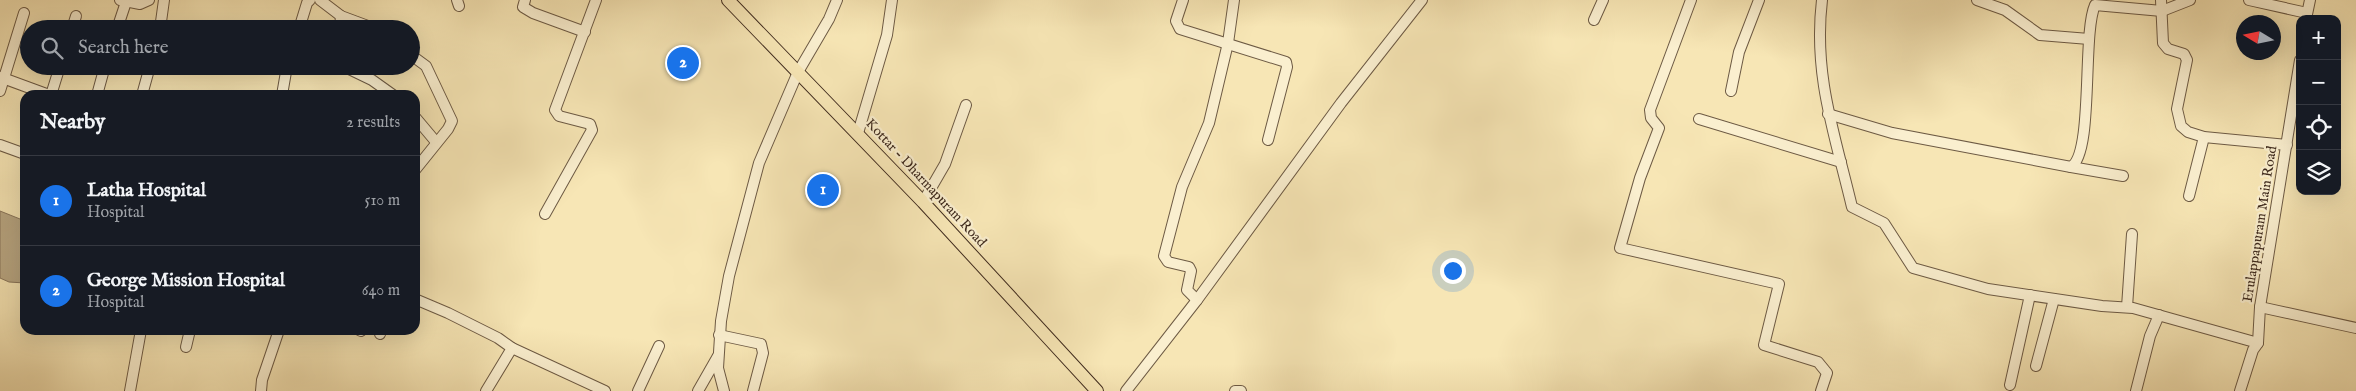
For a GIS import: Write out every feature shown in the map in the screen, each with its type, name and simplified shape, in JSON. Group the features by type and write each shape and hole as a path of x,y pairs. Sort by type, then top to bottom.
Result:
{"main road":[{"name":"Kottar - Dharmapuram Road","path":"728,0 858,133 1097,391"}],"street":[{"path":"119,20 123,1 140,4 148,0"},
{"path":"161,20 164,0"},
{"path":"302,20 307,3 310,0"},
{"path":"524,0 523,6 533,13 585,32"},
{"path":"545,214 592,130 588,123 559,116 556,112 596,0"},
{"path":"724,391 718,368 718,355 729,276 759,163 798,72 829,19 837,0"},
{"path":"858,133 887,35 892,0"},
{"path":"1183,0 1176,19 1178,27 1286,62 1286,69 1268,140"},
{"path":"1197,300 1187,290 1189,267 1168,262 1164,256 1182,187 1209,123 1228,43 1234,0"},
{"path":"1126,391 1197,300 1340,103 1422,0"},
{"path":"1594,20 1603,0"},
{"path":"1691,0 1679,27 1650,110 1651,118 1659,128 1640,178 1620,248 1779,284 1764,345 1818,362 1827,373 1821,391"},
{"path":"1731,91 1738,52 1759,0"},
{"path":"1822,0 1819,24 1820,73 1828,114 1852,207 1884,223 1913,268 1988,289 2127,307 2258,343"},
{"path":"1977,0 2005,10 2028,29 2040,35 2089,39"},
{"path":"2071,167 2077,160 2086,107 2089,39 2095,5 2118,3 2162,5 2190,0"},
{"path":"2250,0 2302,15"},
{"path":"2306,15 2310,0"},
{"path":"327,1 341,16 352,20"},
{"path":"2162,5 2163,44 2168,49 2184,54 2187,60 2177,109 2181,126 2188,132 2204,137 2287,145"},
{"path":"22,20 24,13"},
{"path":"75,20 76,16"},
{"path":"341,16 341,20"},
{"path":"0,91 2,78 20,25"},
{"path":"420,61 426,66 452,121 448,129 420,163"},
{"path":"52,90 57,75"},
{"path":"98,90 103,75"},
{"path":"143,90 148,75"},
{"path":"283,90 285,75"},
{"path":"361,75 386,90"},
{"path":"2,78 36,90"},
{"name":"Erulappapuram Main Road","path":"2240,391 2253,350 2258,343 2260,307 2296,86"},
{"path":"923,202 945,164 966,105"},
{"path":"1828,114 1892,133 2123,176"},
{"path":"1699,119 1841,162"},
{"path":"420,122 436,142"},
{"path":"2189,196 2204,137"},
{"path":"0,145 20,152"},
{"path":"2127,307 2132,234"},
{"path":"2010,385 2030,295"},
{"path":"2036,366 2054,299"},
{"path":"420,301 498,338 512,348 605,391"},
{"path":"2260,307 2356,328"},
{"path":"2136,391 2150,336 2159,315"},
{"path":"130,391 140,335"},
{"path":"186,347 189,335"},
{"path":"260,391 277,335"},
{"path":"720,335 761,344 763,350 753,391"},
{"path":"638,391 659,346"},
{"path":"486,391 512,348"},
{"path":"698,391 718,355"},
{"path":"1235,391 1241,391"}],"shaded area":[{"path":"0,211 20,219 20,283 9,282 0,278"}],"place":[{"name":"George Mission Hospital","path":"683,63"},
{"name":"Latha Hospital","path":"823,190"}]}
